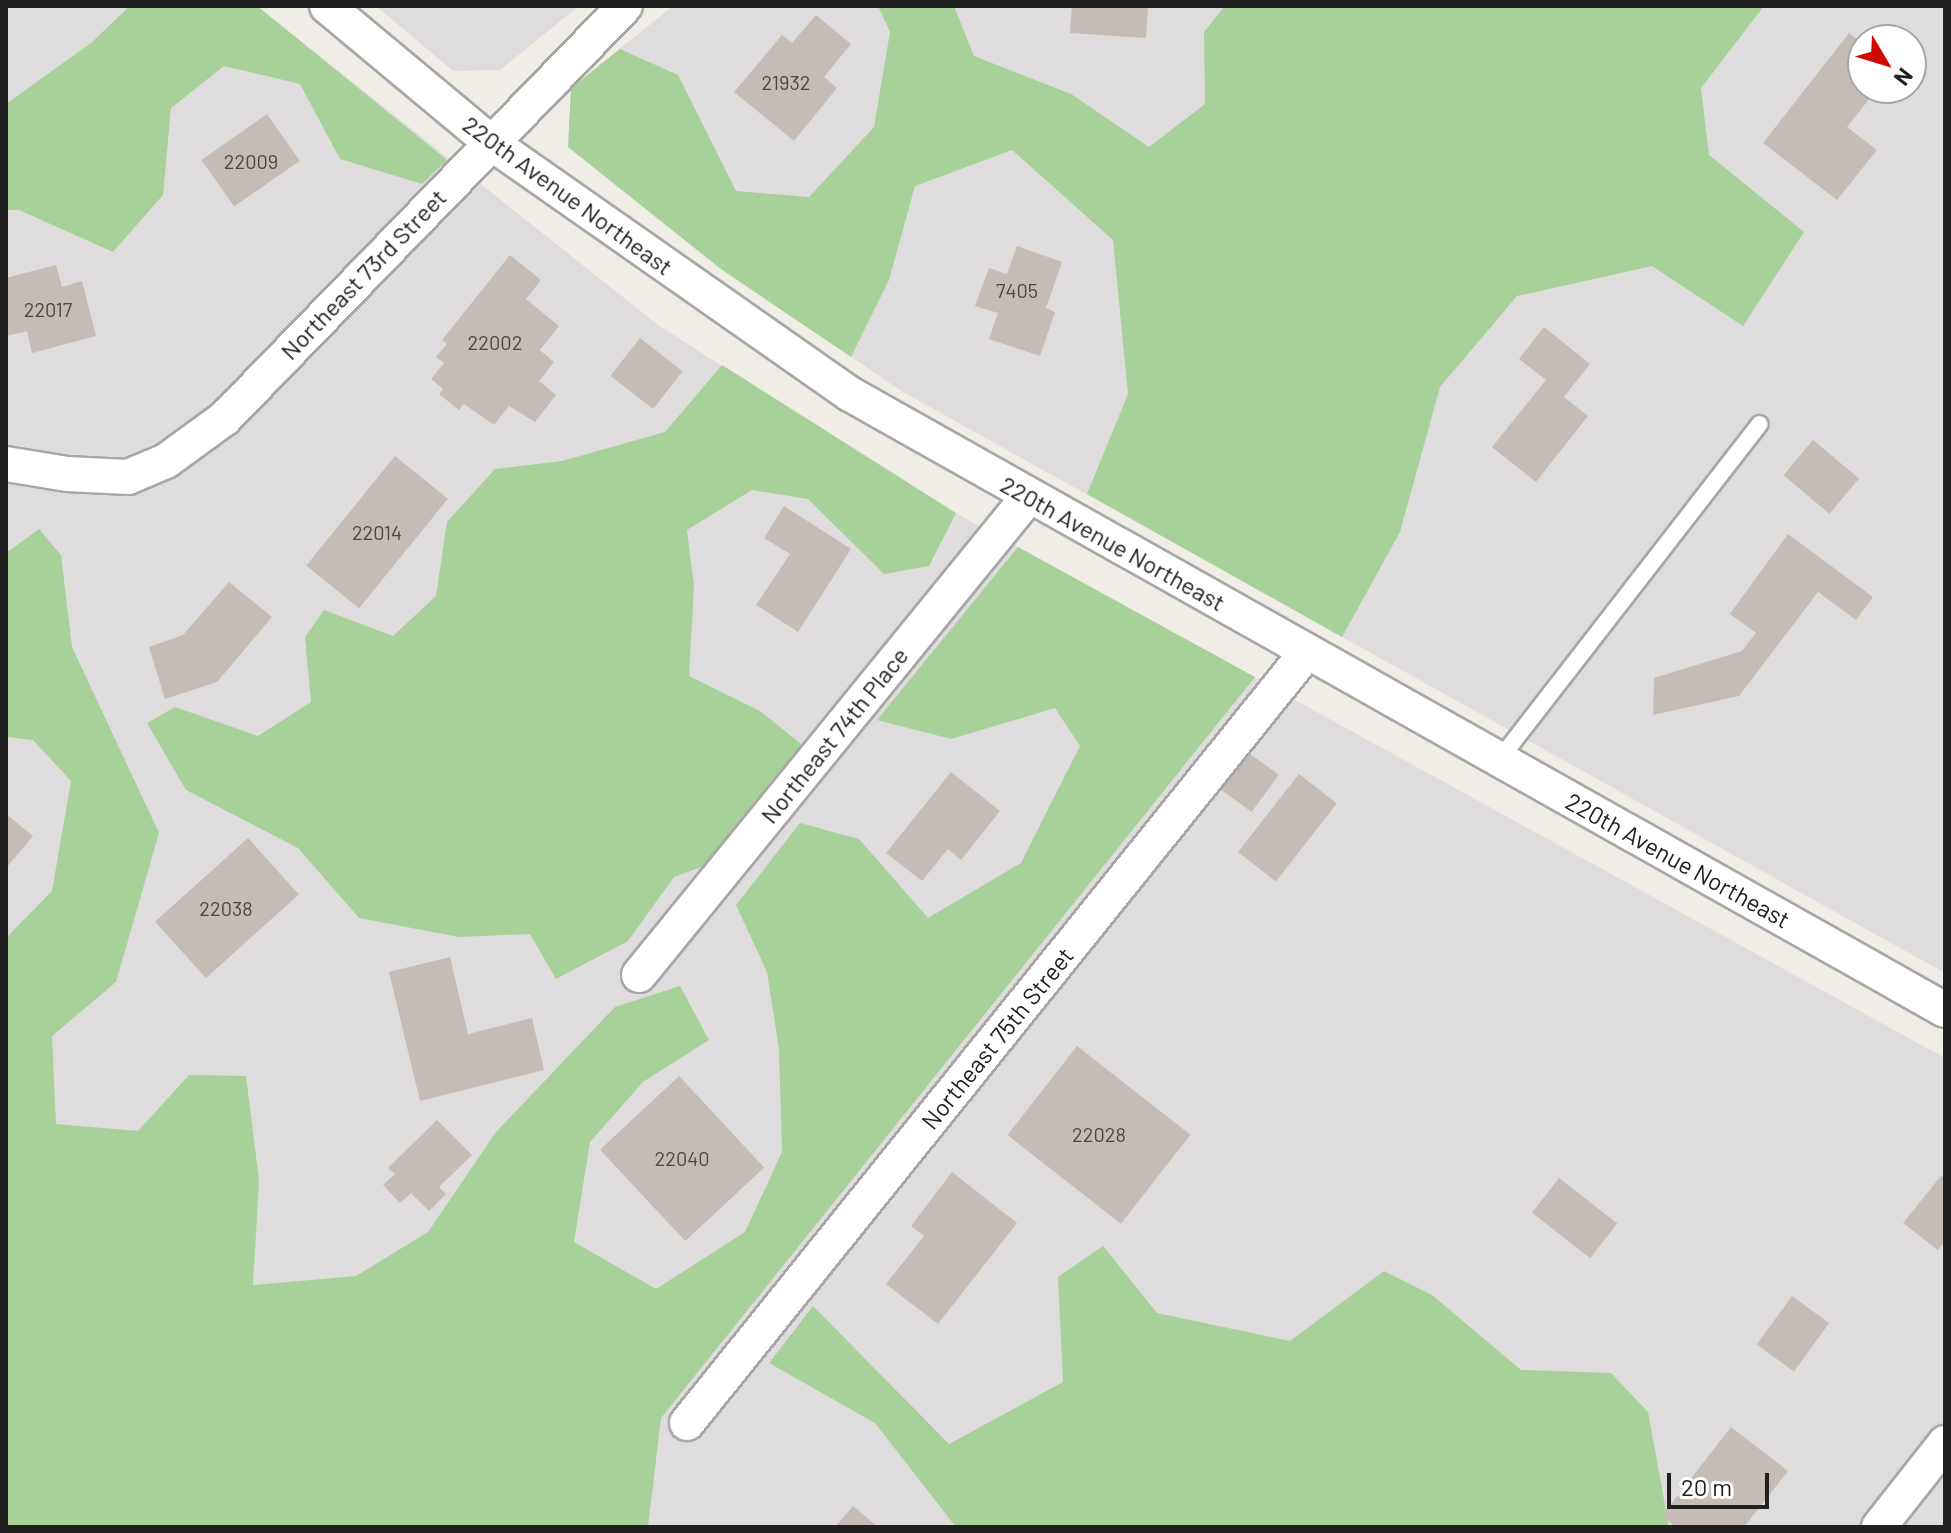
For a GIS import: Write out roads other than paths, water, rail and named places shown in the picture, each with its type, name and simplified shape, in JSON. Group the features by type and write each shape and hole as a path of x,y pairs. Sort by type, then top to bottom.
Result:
{"street":[{"name":"220th Avenue Northeast","path":"327,6 490,142 850,394 1945,1010"},
{"name":"Northeast 73rd Street","path":"6,464 67,474 128,477 166,461 225,418 625,6"},
{"name":"Northeast 74th Place","path":"639,975 1029,496"},
{"name":"Northeast 75th Street","path":"687,1423 1307,652"},
{"path":"1879,1527 1945,1443"}],"lane":[{"path":"1499,760 1760,424"}]}
